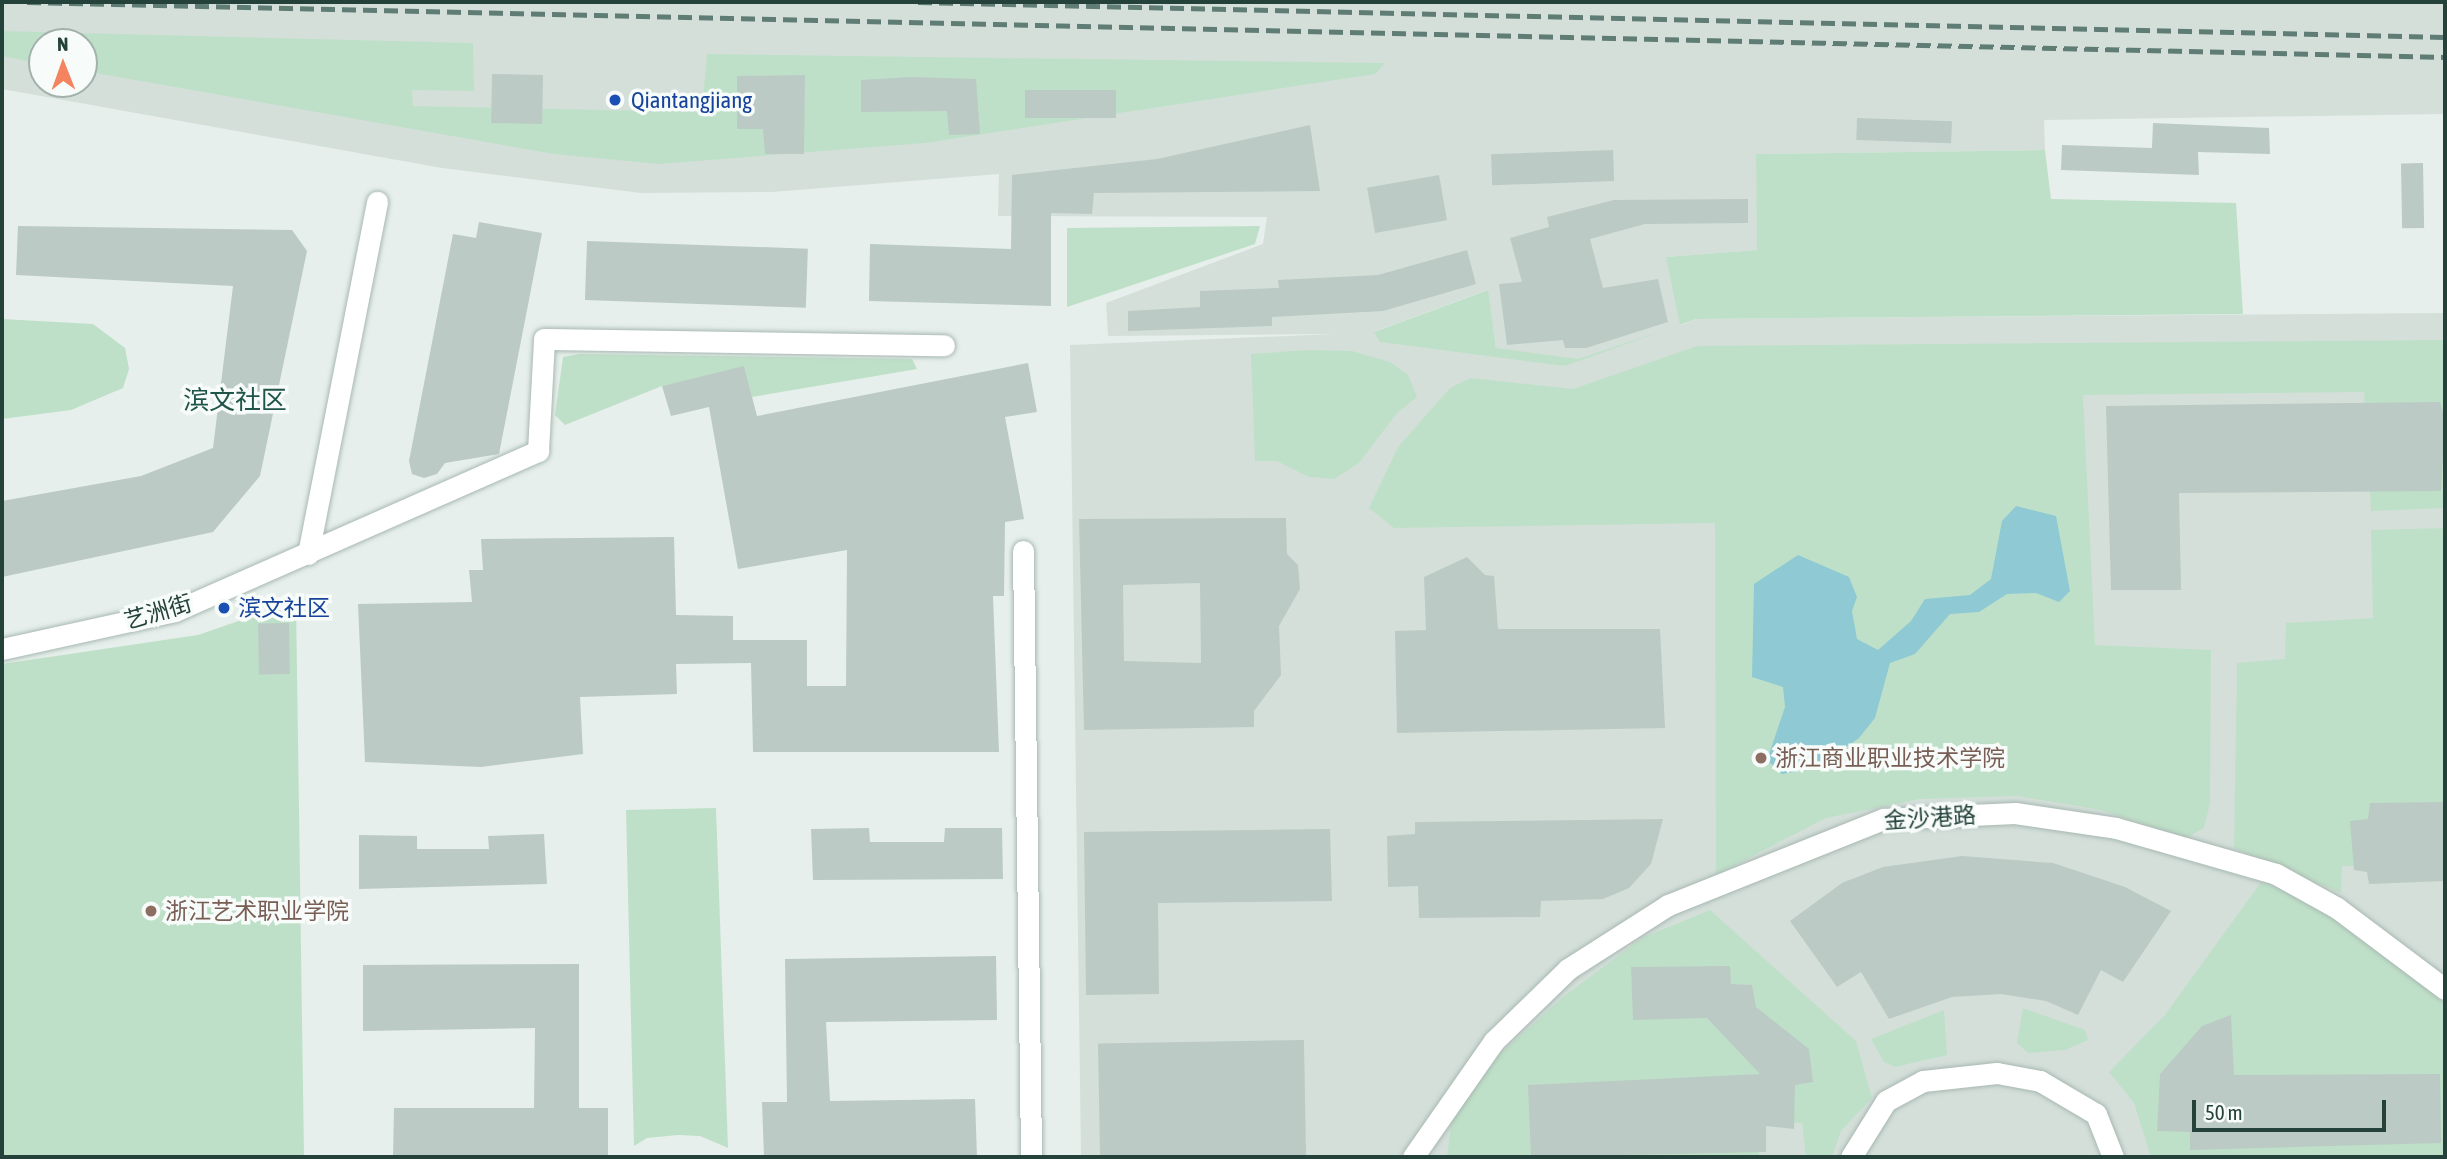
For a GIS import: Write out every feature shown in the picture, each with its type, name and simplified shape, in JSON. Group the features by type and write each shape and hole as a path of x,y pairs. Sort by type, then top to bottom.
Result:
{"street":[{"path":"308,554 377,202"},
{"name":"艺洲街","path":"2,649 176,611 538,451 544,339 944,345"},
{"path":"1023,551 1031,1157"},
{"name":"金沙港路","path":"1413,1157 1494,1041 1569,969 1668,905 1883,819 2015,813 2116,828 2276,874 2337,908 2445,989"},
{"path":"1851,1157 1886,1101 1923,1081 1997,1073 2040,1081 2096,1114 2113,1157"}],"shaded area":[{"name":"浙江商业职业技术学院","path":"2,2 2445,2 2445,114 2044,120 2045,150 1757,154 1757,250 1667,257 1681,325 1696,319 2445,313 2445,1157 1081,1157 1070,345 1335,334 1108,336 1106,303 1263,244 1267,217 998,216 999,174 772,192 641,193 442,168 52,98 98,98 98,28 28,28 28,94 2,89","holes":["1487,290 1496,347 1375,332"]}],"green space":[{"path":"2,31 28,32 28,61 2,56"},
{"path":"98,33 473,43 474,91 412,90 413,106 702,112 707,54 1385,63 1375,74 925,143 659,164 554,154 98,73"},
{"path":"2045,150 2051,199 2236,203 2243,314 1696,319 1680,325 1666,257 1757,250 1756,154"},
{"path":"1260,226 1255,244 1067,307 1067,228"},
{"path":"1488,290 1496,348 1578,359 1670,328 1565,366 1380,342 1374,332"},
{"path":"2,319 93,324 125,348 129,369 123,388 71,410 2,419"},
{"path":"2445,340 2445,508 2371,511 2364,392 2083,395 2095,645 2211,650 2210,804 2204,828 2186,838 2101,810 2017,796 1920,799 1826,818 1716,875 1715,523 1394,528 1369,508 1398,447 1450,388 1471,378 1573,389 1697,346"},
{"path":"1307,350 1352,351 1390,362 1408,375 1417,397 1397,413 1359,463 1334,479 1309,477 1277,461 1255,461 1251,354"},
{"path":"579,354 912,359 917,369 752,397 744,367 662,386 565,425 555,415 563,357"},
{"path":"2445,528 2445,868 2342,866 2341,893 2234,848 2237,663 2285,659 2286,623 2373,618 2371,530"},
{"name":"浙江艺术职业学院","path":"296,601 304,1157 3,1157 2,664 198,635"},
{"path":"716,808 728,1148 700,1136 678,1135 647,1138 634,1146 626,810"},
{"path":"2262,881 2323,910 2426,981 2445,1005 2445,1157 2151,1157 2134,1103 2109,1072 2164,1016"},
{"path":"1710,910 1856,1041 1872,1098 1841,1131 1832,1157 1806,1157 1802,1123 1757,1122 1759,1157 1447,1157 1452,1119 1482,1070 1563,997 1642,938"},
{"path":"2023,1008 2085,1030 2088,1040 2065,1050 2028,1053 2017,1043"},
{"path":"1944,1010 1947,1055 1895,1067 1884,1062 1871,1039"}],"water":[{"path":"2016,506 2056,516 2070,591 2059,602 2036,593 2007,594 1979,612 1950,614 1915,654 1890,663 1875,718 1859,738 1816,768 1782,774 1767,760 1785,707 1783,687 1752,677 1754,584 1798,555 1849,577 1857,597 1852,611 1857,639 1878,650 1911,621 1925,599 1970,595 1991,579 2002,521"}],"building":[{"path":"492,74 543,75 542,124 491,123"},
{"path":"805,75 804,154 765,154 763,129 737,129 737,76"},
{"path":"911,77 976,79 980,134 949,135 947,111 861,112 861,80"},
{"path":"1025,90 1116,90 1116,118 1025,118"},
{"path":"1857,118 1952,121 1951,143 1856,140"},
{"path":"2153,123 2269,128 2270,154 2198,152 2199,175 2061,170 2062,145 2152,148"},
{"path":"1310,125 1320,191 1094,193 1092,214 1051,213 1051,306 869,301 870,244 1011,249 1012,175 1157,159"},
{"path":"1613,150 1614,181 1492,185 1491,154"},
{"path":"2401,163 2423,163 2424,228 2402,228"},
{"path":"1439,175 1447,220 1375,233 1367,188"},
{"path":"1748,199 1748,223 1645,224 1590,239 1603,288 1658,279 1668,322 1586,348 1565,348 1563,340 1507,345 1499,284 1522,282 1510,238 1549,227 1547,217 1614,200"},
{"path":"479,222 542,233 499,454 445,463 437,474 424,478 412,474 409,461 453,234 476,238"},
{"path":"18,226 292,230 307,251 260,476 213,532 2,577 2,501 141,476 213,448 233,286 16,275"},
{"path":"587,241 808,249 806,308 585,300"},
{"path":"1467,250 1476,284 1383,311 1272,317 1272,326 1128,331 1128,311 1200,307 1200,291 1279,288 1278,280 1378,275"},
{"path":"1028,363 1037,412 1005,417 1024,519 1005,522 1004,596 993,596 999,752 753,752 751,663 676,664 677,694 580,697 583,754 481,767 365,762 358,604 472,602 469,570 483,570 481,539 674,537 676,615 733,616 733,640 807,640 807,686 846,686 847,550 738,569 709,407 671,416 662,386 744,366 757,416"},
{"path":"2440,402 2445,419 2441,491 2179,493 2181,590 2111,590 2106,406"},
{"path":"1286,518 1287,554 1298,565 1300,589 1279,626 1281,675 1254,711 1254,727 1084,730 1079,519","holes":["1200,583 1201,663 1124,661 1123,585"]},
{"path":"1467,557 1485,575 1494,576 1498,629 1660,629 1665,728 1397,733 1395,631 1426,630 1424,577"},
{"path":"289,623 290,674 259,675 258,624"},
{"path":"2445,802 2445,881 2369,884 2367,872 2354,870 2350,821 2368,819 2370,803"},
{"path":"1663,819 1651,864 1629,888 1603,899 1541,901 1540,917 1419,918 1418,886 1388,887 1387,836 1415,834 1415,822"},
{"path":"869,828 870,842 944,842 945,828 1002,828 1003,879 813,880 811,829"},
{"path":"1330,829 1332,901 1158,903 1159,994 1086,995 1084,832"},
{"path":"544,834 547,884 359,889 359,835 417,836 417,849 489,849 488,836"},
{"path":"1962,856 2053,863 2125,887 2171,911 2123,982 2101,970 2078,1015 2046,1001 2001,994 1952,997 1889,1019 1861,972 1837,987 1790,921 1842,883 1883,867"},
{"path":"996,956 997,1020 826,1022 830,1101 975,1099 977,1157 764,1157 762,1102 787,1102 785,959"},
{"path":"579,964 579,1108 608,1108 608,1157 393,1157 394,1108 534,1108 535,1028 363,1031 363,965"},
{"path":"1730,966 1731,984 1752,985 1756,1007 1809,1049 1813,1082 1795,1085 1794,1129 1766,1126 1766,1152 1531,1157 1528,1085 1760,1074 1707,1018 1633,1020 1631,967"},
{"path":"2231,1015 2234,1075 2440,1074 2441,1143 2190,1150 2190,1132 2157,1131 2160,1074 2202,1026"},
{"path":"1304,1040 1306,1157 1100,1157 1098,1044"}],"railway":[{"path":"27,2 2445,57"},
{"path":"918,2 2445,37"}],"place":[{"name":"Qiantangjiang","path":"615,100"},
{"name":"滨文社区","path":"224,608"},
{"name":"浙江商业职业技术学院","path":"1761,758"},
{"name":"浙江艺术职业学院","path":"151,911"}],"district":[{"name":"滨文社区","path":"235,401"}]}
